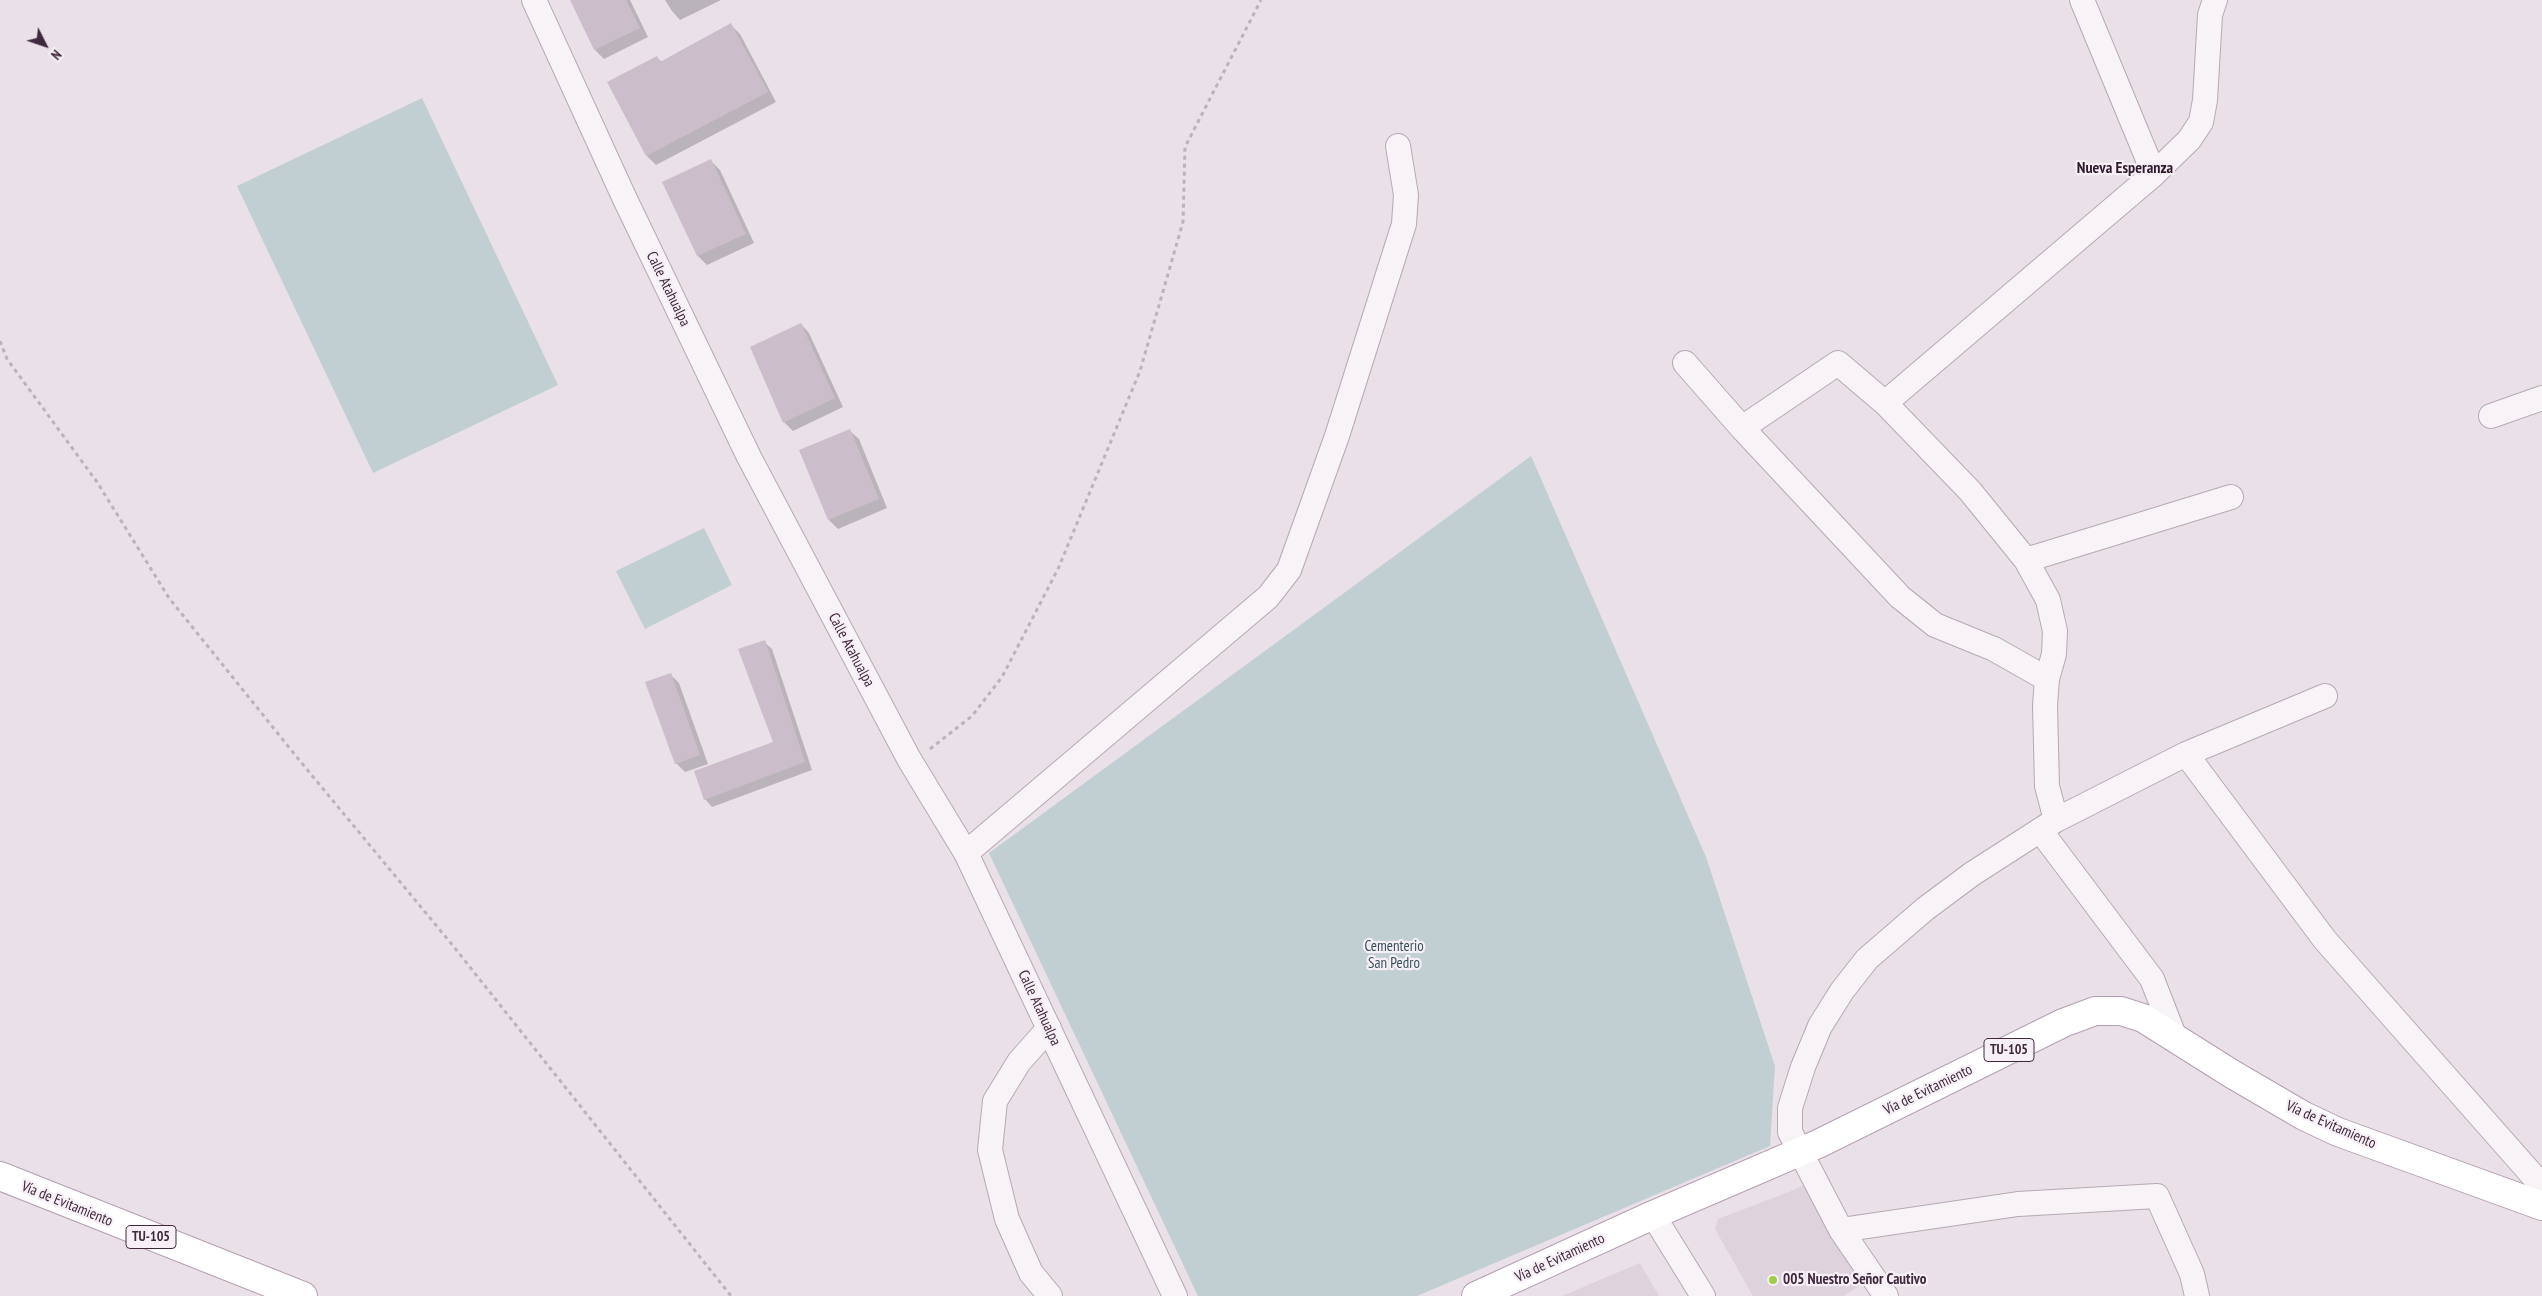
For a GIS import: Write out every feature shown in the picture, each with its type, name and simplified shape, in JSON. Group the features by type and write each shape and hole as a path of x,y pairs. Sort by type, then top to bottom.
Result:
{"main road":[{"name":"Vía de Evitamiento","path":"1476,1296 1653,1215 1800,1152 2063,1024 2095,1011 2120,1011 2143,1018 2304,1116 2348,1135 2542,1206"},
{"name":"Vía de Evitamiento","path":"0,1176 303,1296"}],"street":[{"name":"Calle Atahualpa","path":"534,0 624,197 749,457 909,759 966,853 1175,1296"},
{"path":"2082,0 2154,174"},
{"path":"1885,404 2154,174 2189,140 2201,122 2205,100 2210,15 2215,0"},
{"path":"966,853 1268,597 1289,570 1337,436 1404,224 1406,195 1398,146"},
{"path":"1685,363 1742,428 1900,597 1935,625 1994,649 2047,680"},
{"path":"1742,428 1838,363 1885,404 1970,491 2026,560 2048,600 2055,631 2054,654 2047,680 2048,825 2152,979 2175,1038"},
{"path":"2491,416 2542,398"},
{"path":"2026,560 2231,497"},
{"path":"1886,1296 1841,1230 1790,1132 1790,1108 1820,1026 1842,991 1867,958 1925,909 1972,874 2048,825 2186,754 2325,696"},
{"path":"2186,754 2325,940 2542,1186"},
{"path":"1049,1028 1019,1062 995,1101 990,1150 1007,1219 1031,1273 1050,1296"},
{"path":"1841,1230 2018,1204 2156,1196 2192,1274 2196,1296"},
{"path":"1653,1215 1702,1296"}],"path":[{"path":"909,759 936,747 972,716 1002,677 1058,569 1140,371 1184,222 1185,147 1260,0"},
{"path":"0,341 7,358 97,482 169,598 306,769 454,947 731,1296"}],"shaded area":[{"path":"1817,1178 1876,1276 1843,1296 1753,1296 1715,1229 1718,1219 1789,1192"},
{"path":"1640,1263 1659,1296 1562,1296"}],"green space":[{"path":"422,98 558,385 373,473 237,186"},
{"name":"Cementerio San Pedro","path":"1531,456 1706,857 1775,1066 1770,1146 1417,1296 1198,1296 989,853"},
{"path":"704,528 732,585 645,629 616,571"}],"building":[{"path":"570,0 626,0 640,28 594,50"},
{"path":"731,23 768,92 646,156 607,82 657,56 660,62"},
{"path":"711,159 746,234 697,256 662,182"},
{"path":"801,323 835,398 783,423 750,347"},
{"path":"850,429 879,499 828,520 799,450"},
{"path":"765,640 805,762 704,800 694,771 773,742 738,649"},
{"path":"671,673 700,755 675,764 645,682"}],"place":[{"name":"005 Nuestro Señor Cautivo","path":"1773,1280"}],"district":[{"name":"Nueva Esperanza","path":"2125,168"}]}
